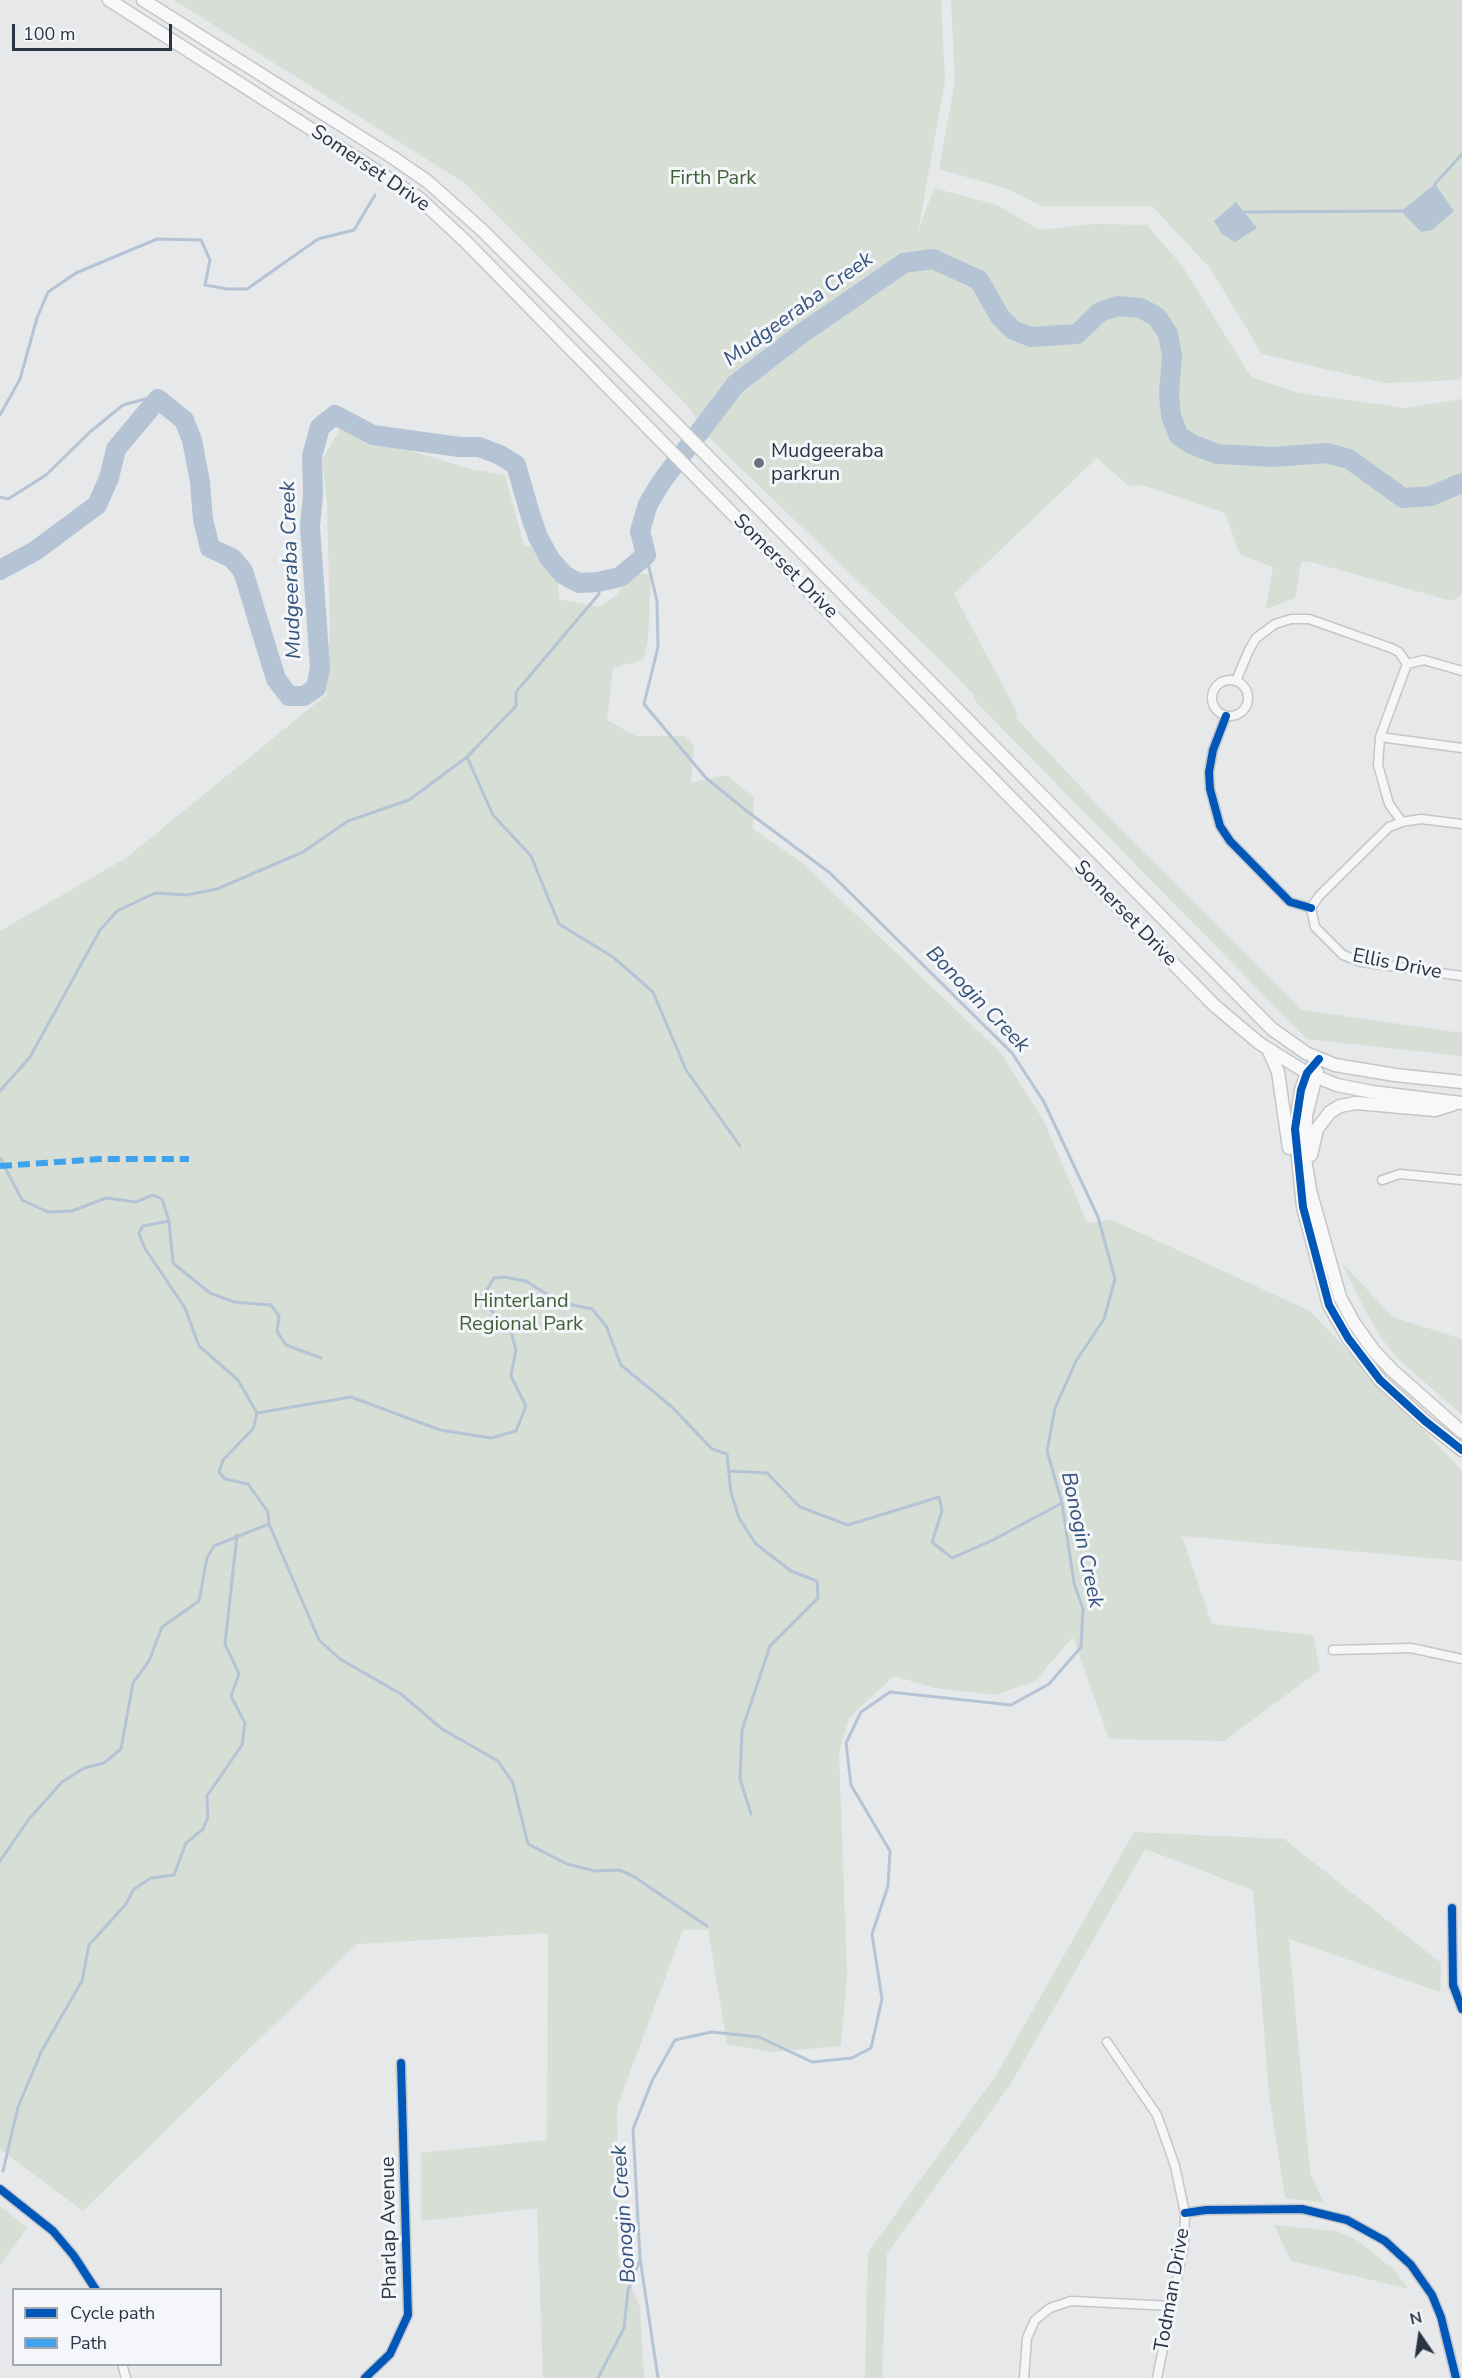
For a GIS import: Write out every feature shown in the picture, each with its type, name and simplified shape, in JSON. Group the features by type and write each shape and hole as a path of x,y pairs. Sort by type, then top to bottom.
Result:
{"main road":[{"name":"Somerset Drive","path":"109,0 419,198 466,242 1215,1006 1269,1051 1312,1075 1337,1085 1372,1092 1460,1102"},
{"name":"Somerset Drive","path":"143,0 348,128 427,181 482,230 1263,1021 1290,1042 1319,1059 1355,1070 1462,1082"},
{"path":"951,736 966,720"},
{"path":"1269,1051 1278,1072 1294,1182 1309,1205 1340,1297 1384,1369 1431,1413 1429,1424"},
{"path":"1319,1059 1296,1109 1295,1129 1323,1286 1329,1305 1348,1338 1380,1380 1462,1450"},
{"path":"1309,1205 1312,1145 1317,1129 1330,1112 1340,1106 1356,1103 1435,1110 1460,1102"},
{"path":"1374,1351 1462,1432"}],"street":[{"path":"1236,681 1248,650 1256,638 1275,624 1292,618 1314,620 1391,648 1400,652 1407,664"},
{"path":"1407,664 1424,660 1462,671"},
{"path":"1402,822 1389,804 1378,765 1380,737 1407,664"},
{"path":"1225,681 1236,681 1246,689 1248,702 1242,712 1236,716 1226,716 1212,703 1213,691 1225,681"},
{"path":"1226,716 1213,750 1209,772 1210,789 1220,826 1230,841 1290,902 1311,908 1319,896 1389,827 1421,819 1462,824"},
{"path":"1380,737 1462,748"},
{"name":"Ellis Drive","path":"1311,908 1315,927 1343,955 1361,962 1462,976"},
{"path":"1382,1180 1400,1174 1462,1180"},
{"path":"1333,1650 1411,1648 1462,1659"},
{"path":"1452,1908 1453,1984 1462,2009"},
{"name":"Todman Drive","path":"1107,2042 1151,2105 1162,2126 1180,2184 1185,2213 1184,2245 1157,2378"},
{"name":"Pharlap Avenue","path":"365,2378 390,2355 408,2315 401,2063"},
{"path":"0,2190 52,2231 74,2256 95,2288"},
{"path":"1185,2213 1206,2210 1302,2209 1347,2220 1385,2241 1411,2265 1432,2295 1441,2317 1456,2378"},
{"path":"1024,2378 1025,2351 1030,2329 1035,2320 1050,2308 1071,2301 1172,2306"}],"green space":[{"name":"Firth Park","path":"174,0 941,0 945,80 918,232 934,188 997,205 1039,230 1096,224 1147,225 1183,267 1251,377 1298,393 1405,408 1462,399 1462,595 1452,601 1311,562 1301,562 1295,598 1266,609 1273,567 1240,555 1225,513 1142,485 1129,486 1097,458 954,594 1018,714 1015,717 1120,829 1302,1010 1462,1033 1462,1056 1307,1039 976,702 973,694 938,658 700,429 702,426 683,401 466,184"},
{"path":"951,0 1462,0 1462,377 1458,380 1385,383 1262,354 1210,268 1152,206 1042,206 1008,189 939,169 955,81"},
{"name":"Hinterland Regional Park","path":"340,429 470,469 505,475 524,545 556,550 559,599 599,607 614,597 636,574 651,574 648,640 643,660 613,668 607,720 636,736 685,736 694,745 691,783 727,775 754,798 753,829 801,862 1001,1053 1045,1123 1087,1223 1112,1220 1310,1311 1462,1471 1462,1561 1182,1536 1212,1624 1313,1635 1320,1670 1224,1741 1109,1739 1073,1637 1035,1681 995,1695 934,1688 894,1676 849,1718 839,1753 847,1974 841,2046 771,2052 727,2044 708,1930 683,1930 617,2107 618,2257 640,2307 644,2378 543,2378 537,2208 421,2221 421,2153 547,2140 548,1933 357,1944 83,2211 0,2149 0,931 126,858 326,695 330,630 327,501 322,460"},
{"path":"1342,1263 1393,1317 1462,1339 1462,1415 1397,1358 1365,1310"},
{"path":"1134,1832 1284,1839 1441,1963 1440,1992 1289,1939 1310,2173 1324,2203 1285,2198 1269,2094 1253,1890 1145,1849 1010,2085 887,2253 882,2378 865,2378 868,2252 995,2077"},
{"path":"0,2206 27,2228 0,2265"},
{"path":"1274,2225 1335,2231 1357,2240 1394,2270 1409,2289 1291,2261"}],"water":[{"path":"1435,184 1454,211 1432,230 1421,232 1401,211"},
{"path":"1236,202 1257,228 1235,242 1222,234 1214,221"}],"waterway":[{"path":"1435,184 1462,154"},
{"path":"0,415 20,379 37,318 48,292 76,273 157,239 201,240 210,260 205,285 227,289 247,289 318,239 354,230 375,195"},
{"path":"1244,212 1401,211"},
{"name":"Mudgeeraba Creek","path":"0,570 35,551 97,505 109,478 116,449 158,399 184,420 192,440 200,482 203,520 210,548 232,558 243,571 276,679 289,696 304,696 316,688 320,668 310,526 313,495 312,456 320,427 335,415 373,435 459,447 479,447 500,455 516,465 538,537 550,559 564,575 579,583 620,577 646,555 640,531 648,504 662,481 736,384 801,334 904,263 933,259 979,280 1000,317 1013,330 1031,337 1077,334 1100,312 1118,306 1141,308 1157,317 1168,334 1172,356 1169,394 1171,416 1179,436 1193,445 1218,454 1272,457 1327,453 1349,459 1403,498 1431,496 1462,483"},
{"path":"0,497 8,499 46,475 90,432 123,405 145,399 158,399"},
{"name":"Bonogin Creek","path":"646,555 657,601 658,647 644,704 706,778 830,873 1012,1053 1044,1102 1098,1217 1115,1279 1104,1319 1076,1361 1055,1408 1047,1451 1062,1503 1074,1583 1083,1609 1081,1647 1049,1684 1011,1705 890,1692 861,1712 846,1743 851,1785 890,1851 888,1886 872,1934 882,1999 871,2048 852,2058 812,2062 759,2037 712,2032 675,2040 652,2081 633,2129 640,2258 658,2378"},
{"path":"0,1091 30,1057 100,930 117,911 155,893 187,895 217,889 303,852 348,821 409,800 467,757 516,706 516,692 599,594 598,582"},
{"path":"467,757 493,815 531,856 559,924 613,957 653,992 686,1070 740,1146"},
{"path":"0,1158 22,1200 48,1212 72,1211 106,1198 136,1202 153,1195 162,1199 169,1221 173,1263 210,1293 234,1302 271,1305 279,1316 277,1331 286,1345 321,1358"},
{"path":"169,1221 143,1226 139,1233 144,1247 185,1308 199,1346 238,1380 257,1413 253,1429 223,1460 219,1472 225,1479 248,1484 268,1512 269,1524 319,1640 340,1659 401,1694 442,1729 498,1761 513,1783 528,1844 567,1864 595,1871 619,1870 633,1876 707,1926"},
{"path":"257,1413 351,1397 440,1430 491,1438 516,1431 526,1406 511,1376 516,1350 511,1332 481,1299 494,1278 504,1277 526,1281 559,1302 592,1309 606,1326 621,1365 672,1407 712,1449 727,1454 731,1493 739,1518 756,1544 791,1571 817,1581 818,1598 770,1646 742,1730 740,1779 751,1814"},
{"path":"730,1471 767,1473 800,1507 848,1525 939,1497 942,1511 932,1542 952,1558 993,1540 1062,1503"},
{"path":"0,1861 29,1819 62,1782 84,1768 104,1763 121,1749 133,1683 149,1661 162,1627 199,1601 207,1558 214,1546 269,1524"},
{"path":"3,2171 18,2107 42,2050 82,1981 89,1945 126,1904 134,1889 151,1878 174,1875 186,1843 203,1829 208,1817 207,1796 242,1745 245,1723 231,1696 239,1674 225,1644 237,1535"},
{"path":"598,2378 624,2328 628,2290 640,2260"}],"marked path":[{"path":"0,1166 100,1159 189,1159"}],"cycle path":[{"path":"1226,716 1213,750 1209,772 1210,789 1220,826 1230,841 1290,902 1311,908"},
{"path":"1319,1059 1307,1073 1301,1090 1295,1129 1303,1207 1329,1305 1348,1338 1380,1380 1425,1421 1462,1450"},
{"path":"1452,1908 1453,1985 1462,2009"},
{"path":"365,2378 390,2354 408,2315 401,2063"},
{"path":"0,2189 53,2231 74,2256 95,2288"},
{"path":"1185,2213 1206,2210 1302,2209 1347,2220 1385,2241 1411,2265 1432,2295 1441,2317 1456,2378"}],"place":[{"name":"Mudgeeraba parkrun","path":"759,463"}]}
